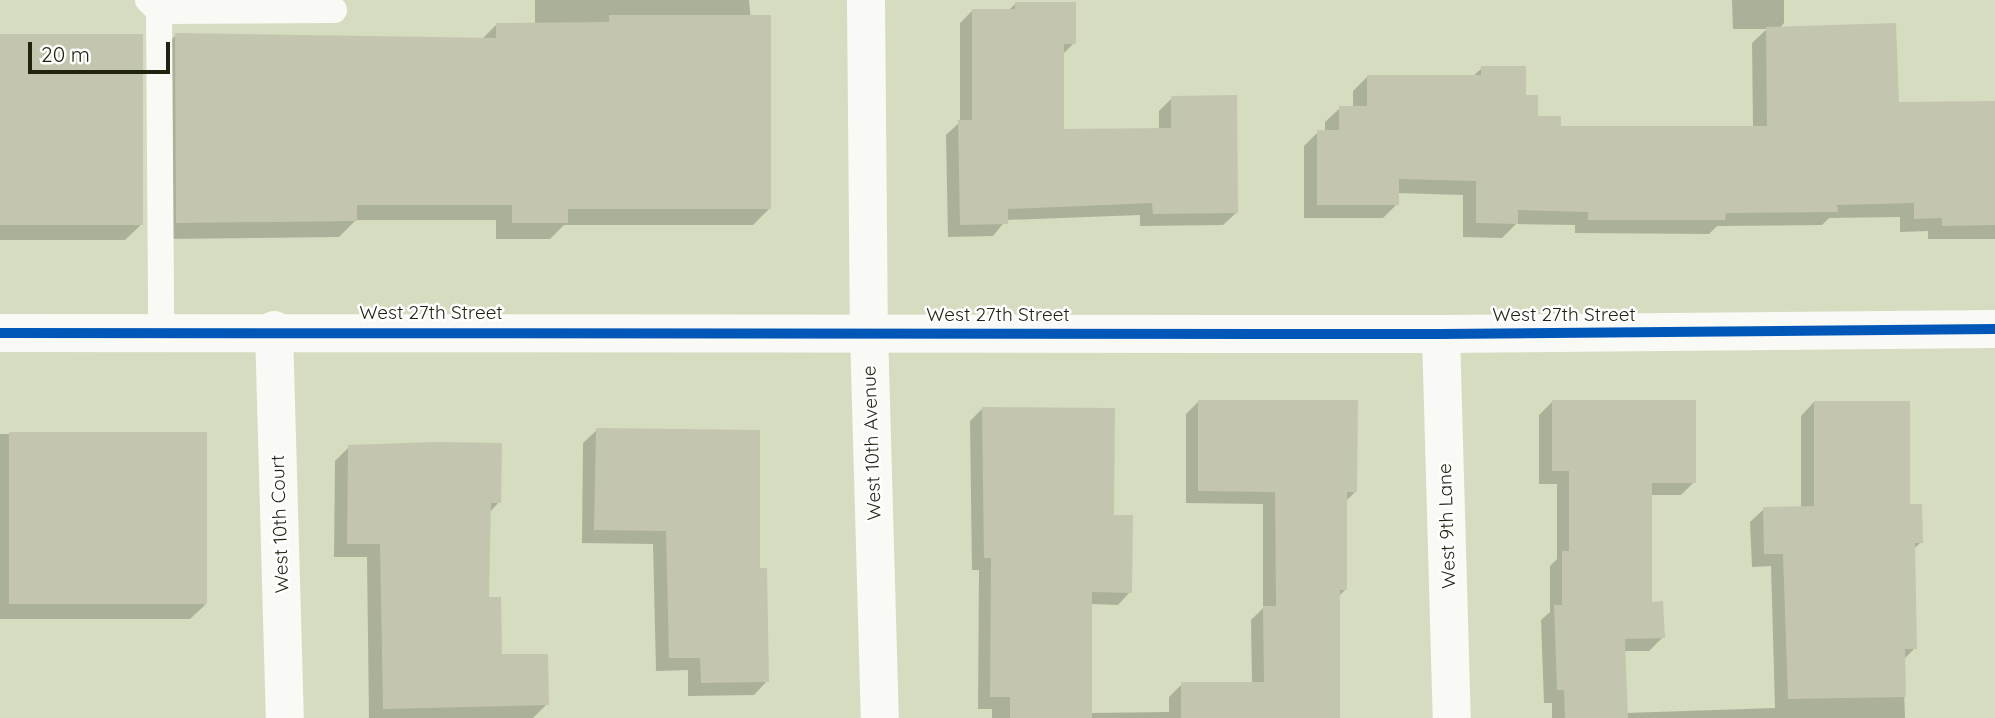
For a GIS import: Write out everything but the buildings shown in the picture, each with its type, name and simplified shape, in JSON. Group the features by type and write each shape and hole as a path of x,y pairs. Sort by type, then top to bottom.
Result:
{"street":[{"name":"West 10th Avenue","path":"866,0 869,332 880,718"},
{"name":"West 27th Street","path":"0,333 274,330 1441,334 1995,329"},
{"name":"West 10th Court","path":"274,330 285,718"},
{"name":"West 9th Lane","path":"1441,334 1452,718"}],"lane":[{"path":"161,331 153,6 334,10"}],"cycle path":[{"path":"0,333 1441,334 1995,329"}]}
